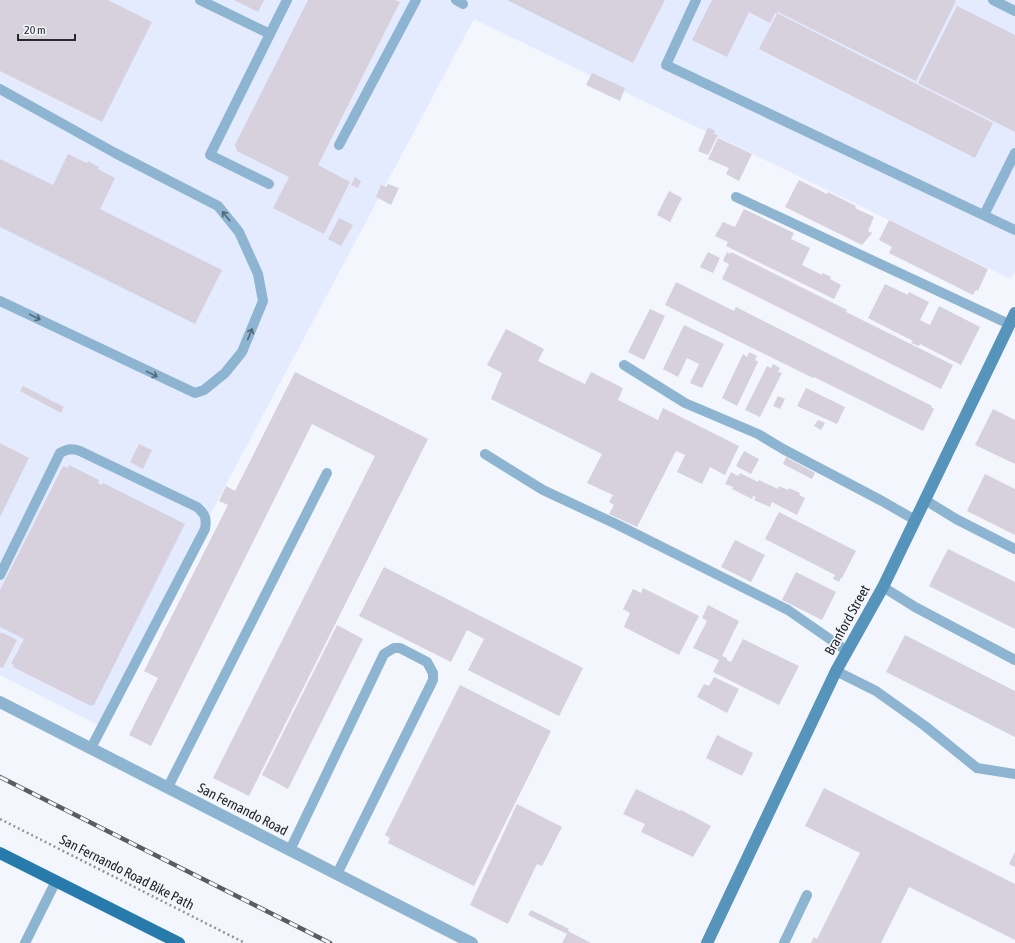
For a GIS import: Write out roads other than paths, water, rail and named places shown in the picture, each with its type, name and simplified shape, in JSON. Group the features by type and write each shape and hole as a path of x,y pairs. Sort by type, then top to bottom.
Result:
{"main road":[{"name":"Branford Street","path":"707,943 836,672 883,587 1015,313"},
{"path":"0,853 176,942"}],"street":[{"name":"San Fernando Road","path":"0,702 472,943"}],"lane":[{"path":"200,0 270,34"},
{"path":"269,184 210,155 287,0"},
{"path":"339,145 416,0"},
{"path":"696,0 666,65 1015,230"},
{"path":"993,0 1015,11"},
{"path":"0,89 116,153 218,206 239,232 258,274 263,301 242,352 226,373 204,390 195,393 0,301"},
{"path":"984,215 1015,153"},
{"path":"736,197 1009,324"},
{"path":"624,365 685,402 758,434 915,520"},
{"path":"0,575 60,453 65,450 76,449 197,507 204,513 206,521 205,529 91,748"},
{"path":"485,454 543,490 616,524 788,610 847,651"},
{"path":"168,788 327,473"},
{"path":"925,500 956,519 1015,549"},
{"path":"883,587 929,614 1015,660"},
{"path":"290,850 384,654 394,648 400,648 427,662 433,673 433,680 337,874"},
{"path":"836,672 876,691 924,726 977,768 1015,774"},
{"path":"25,943 56,881"},
{"path":"784,943 807,896"}],"railway":[{"path":"0,777 330,943"}]}
